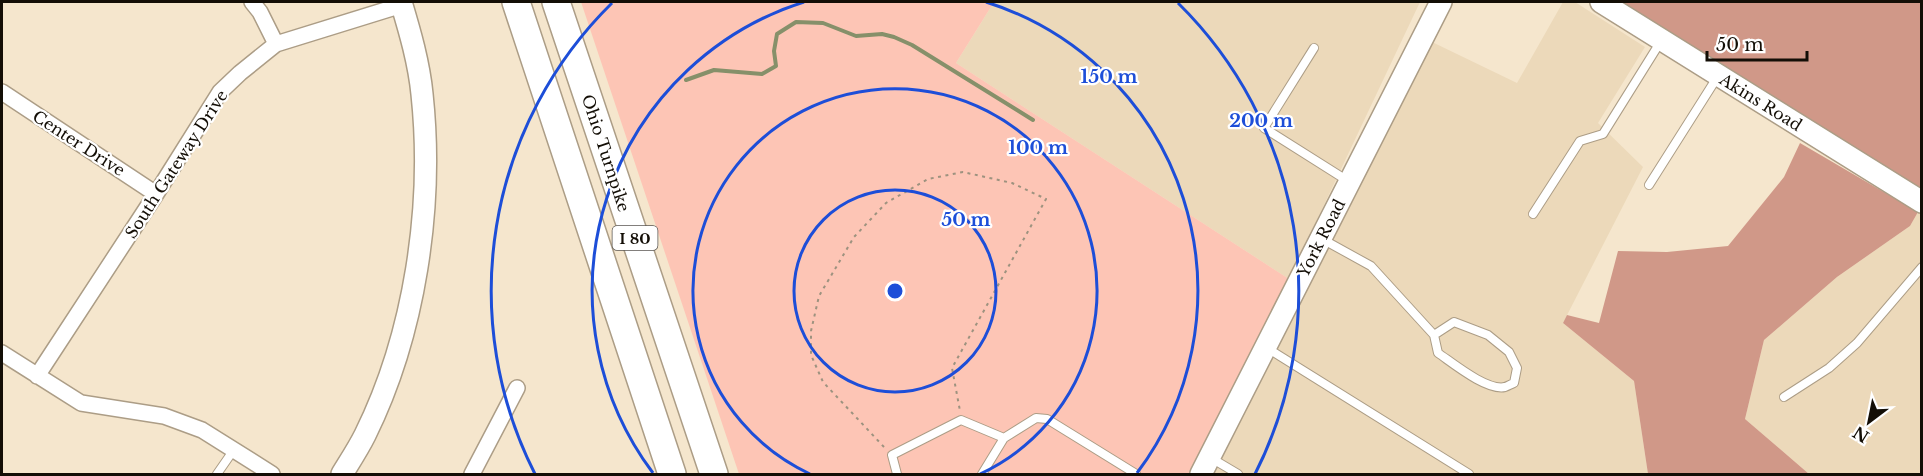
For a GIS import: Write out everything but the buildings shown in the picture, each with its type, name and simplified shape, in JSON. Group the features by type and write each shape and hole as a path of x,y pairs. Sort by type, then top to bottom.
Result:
{"highway":[{"name":"I 80","path":"516,2 672,474"},
{"name":"Ohio Turnpike","path":"556,2 714,474"}],"street":[{"path":"252,2 260,12 276,44"},
{"name":"York Road","path":"1205,466 1441,2"},
{"name":"Akins Road","path":"1601,2 1922,202"},
{"path":"342,474 365,435 398,351 410,307 423,219 426,160 422,94 414,49 401,3"},
{"name":"South Gateway Drive","path":"38,376 220,92 276,44 401,3"},
{"name":"Center Drive","path":"2,92 156,194"},
{"path":"2,352 81,403 164,416 202,430 272,474"},
{"path":"472,474 517,388"},
{"path":"481,459 486,474"}],"lane":[{"path":"1533,214 1580,141 1603,134 1662,40"},
{"path":"1314,48 1264,128 1350,182"},
{"path":"1649,185 1718,75"},
{"path":"1321,238 1371,266 1434,335 1438,353 1488,385 1505,387 1514,383 1517,368 1509,352 1488,335 1454,322 1434,335"},
{"path":"1784,397 1829,368 1857,343 1922,267"},
{"path":"1266,347 1469,474"},
{"path":"982,474 1004,438 1036,418 1047,419 1136,474"},
{"path":"897,474 892,454 961,420 1004,438"},
{"path":"217,474 233,451"},
{"path":"1205,466 1238,474"}],"path":[{"path":"892,454 824,382 811,356 811,331 819,296 854,237 886,203 928,179 963,172 1012,183 1046,199 952,368 961,420"}],"shaded area":[{"path":"581,2 994,2 956,63 1289,279 1189,474 739,474"},
{"path":"994,2 1420,2 1289,279 956,63"},
{"path":"1563,2 1575,2 1645,47 1598,123 1643,167 1563,323 1634,381 1648,474 1211,474 1430,41 1517,83"},
{"path":"1615,2 1921,2 1921,192"},
{"path":"1800,143 1918,212 1910,226 1837,277 1764,340 1745,419 1809,474 1648,474 1634,381 1563,323 1567,315 1599,323 1618,251 1667,252 1728,246 1784,177"},
{"path":"1918,212 1921,214 1921,474 1809,474 1745,419 1764,340 1837,277 1910,226"}],"waterway":[{"path":"686,80 714,70 762,74 776,66 774,51 777,34 796,22 823,23 856,36 882,34 912,45 1033,120"}]}
